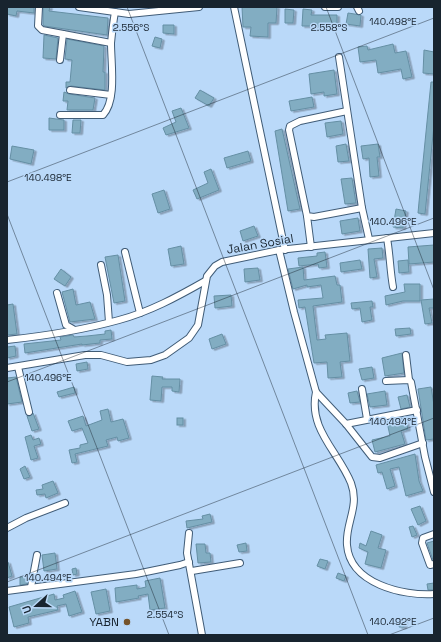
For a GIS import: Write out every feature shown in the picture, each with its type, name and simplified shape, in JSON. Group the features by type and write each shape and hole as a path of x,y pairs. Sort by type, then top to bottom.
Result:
{"street":[{"path":"39,7 39,28 111,43"},
{"path":"79,7 114,12 199,7"},
{"path":"234,7 294,312 316,392 346,424 369,455 374,458 380,458 423,443"},
{"path":"325,7 338,7"},
{"path":"60,115 103,115 108,110 111,95 111,43 114,12"},
{"path":"60,60 63,34"},
{"path":"340,57 362,208 369,239"},
{"path":"70,90 111,95"},
{"path":"311,247 307,216 289,127 300,121 347,111"},
{"path":"307,216 314,217 362,208"},
{"name":"Jalan Sosial","path":"7,368 90,354 127,362 158,358 184,343 198,325 205,281 210,270 218,263 240,257 282,250 369,239 434,233"},
{"path":"387,238 392,286"},
{"path":"125,252 140,313"},
{"path":"101,265 107,295 109,322"},
{"path":"7,340 74,330 140,313 173,299 205,281"},
{"path":"57,293 66,326 74,330"},
{"path":"406,354 409,380 417,410 434,492"},
{"path":"18,367 29,412"},
{"path":"386,381 409,380"},
{"path":"362,389 367,419"},
{"path":"316,392 313,405 316,419 321,432 344,469 355,498 346,545 350,557 359,572 384,586 409,593 434,594"},
{"path":"346,424 417,410"},
{"path":"7,528 26,518 65,503"},
{"path":"189,532 187,546 189,562 192,570 202,635"},
{"path":"434,534 423,538 422,543 430,565 434,564"},
{"path":"31,587 37,555"},
{"path":"7,591 136,574 189,562"},
{"path":"192,570 240,563"}],"building":[{"path":"7,7 34,7 34,13 17,11 16,16 7,14"},
{"path":"43,7 50,7 49,11 108,18 107,35 44,26"},
{"path":"242,7 277,7 276,23 268,23 268,37 250,36 251,27 243,27"},
{"path":"285,9 294,10 293,23 285,23"},
{"path":"303,9 312,10 311,15 337,15 337,26 302,26"},
{"path":"348,13 361,15 360,26 346,24"},
{"path":"163,25 174,25 174,34 163,33"},
{"path":"44,35 58,38 56,59 43,58"},
{"path":"155,37 162,39 160,48 152,46"},
{"path":"67,39 104,46 103,72 105,72 105,90 71,86 66,88 66,82 70,82 72,60 65,59"},
{"path":"393,44 395,53 406,51 412,77 403,79 401,69 378,73 376,60 360,62 358,47 367,46 368,50"},
{"path":"424,50 434,52 434,74 423,73"},
{"path":"334,70 337,94 324,96 324,92 311,94 309,74"},
{"path":"431,82 434,82 434,125 425,214 418,213"},
{"path":"200,90 214,98 209,106 195,98"},
{"path":"64,92 95,98 93,110 67,110 68,101 63,101"},
{"path":"312,97 314,107 291,111 289,101"},
{"path":"181,108 189,128 166,135 163,128 176,122 172,111"},
{"path":"49,118 64,120 64,130 49,130"},
{"path":"73,120 81,120 80,133 72,133"},
{"path":"341,121 343,134 327,137 325,123"},
{"path":"282,129 300,209 288,211 275,131"},
{"path":"346,144 349,161 338,162 336,146"},
{"path":"378,144 380,157 377,157 379,176 370,177 369,158 363,159 361,146"},
{"path":"12,146 34,150 31,164 10,159"},
{"path":"248,151 251,161 227,168 224,158"},
{"path":"211,169 219,190 197,199 193,190 208,183 204,172"},
{"path":"352,178 356,203 345,204 341,179"},
{"path":"164,190 170,209 158,213 152,194"},
{"path":"396,209 406,211 403,228 393,227"},
{"path":"358,218 360,231 342,234 340,221"},
{"path":"254,226 258,236 243,241 240,231"},
{"path":"434,245 434,262 409,264 408,247"},
{"path":"181,246 184,264 171,266 168,249"},
{"path":"382,248 383,258 374,259 377,277 370,278 368,249"},
{"path":"325,252 327,267 319,268 318,264 299,266 298,258 317,256 317,253"},
{"path":"118,255 125,301 114,303 105,257"},
{"path":"360,260 362,269 341,272 340,263"},
{"path":"408,260 409,272 399,273 398,261"},
{"path":"303,267 304,280 335,276 337,285 340,285 342,302 313,306 317,340 326,339 325,335 347,333 350,361 340,362 342,377 328,378 327,362 314,363 305,307 299,308 298,300 323,298 321,285 307,287 307,285 293,289 288,269"},
{"path":"258,268 260,280 245,282 244,269"},
{"path":"61,269 71,277 65,286 54,279"},
{"path":"404,284 420,284 420,301 403,301 386,305 385,296 405,292"},
{"path":"73,289 76,305 90,302 95,319 70,322 62,292"},
{"path":"231,295 232,306 215,308 214,296"},
{"path":"434,299 434,308 429,308 432,323 425,324 421,300"},
{"path":"372,301 373,307 370,307 372,320 362,322 360,308 352,309 351,303"},
{"path":"13,304 17,334 7,335 7,305"},
{"path":"410,328 411,334 396,336 395,329"},
{"path":"111,330 112,339 100,340 100,343 82,344 25,353 24,344 61,340 60,337 73,335 74,337 105,334 105,331"},
{"path":"222,334 226,344 212,349 209,339"},
{"path":"15,346 16,356 7,358 7,347"},
{"path":"402,353 404,373 385,376 382,358"},
{"path":"87,362 88,369 77,371 76,364"},
{"path":"372,367 374,378 362,380 359,369"},
{"path":"152,376 163,377 162,379 180,379 179,392 172,391 172,387 162,387 161,401 150,400"},
{"path":"16,377 22,402 7,404 7,378"},
{"path":"74,387 75,393 59,397 57,392"},
{"path":"431,387 434,405 434,439 426,440 418,389"},
{"path":"357,391 360,402 350,403 348,393"},
{"path":"385,391 387,405 370,407 367,394"},
{"path":"407,395 410,407 401,409 398,397"},
{"path":"108,409 111,422 123,419 129,438 118,441 117,437 106,440 108,446 75,454 77,462 72,463 69,450 80,448 80,445 88,443 82,428 72,431 68,421 83,416 86,426 102,420 100,411"},
{"path":"33,413 39,429 32,431 27,416 30,416"},
{"path":"177,418 183,418 183,425 177,425"},
{"path":"405,418 408,429 401,431 405,444 375,452 372,440 390,436 387,422"},
{"path":"31,435 33,440 39,438 41,444 34,446 38,458 31,460 25,437"},
{"path":"415,454 419,481 423,491 406,496 399,467 390,469 395,486 387,489 382,472 378,473 376,465"},
{"path":"25,466 30,477 24,479 20,469"},
{"path":"53,481 58,493 46,498 45,494 37,495 36,490 43,489 42,485"},
{"path":"420,506 426,521 418,525 411,509"},
{"path":"210,514 212,522 187,528 186,521 203,519 202,516"},
{"path":"413,526 417,535 412,537 409,527"},
{"path":"371,531 382,535 378,548 386,550 381,568 365,564 368,552 359,548 360,543 366,546"},
{"path":"434,541 434,560 433,560 427,543"},
{"path":"246,543 247,551 239,552 237,545"},
{"path":"196,544 205,544 206,553 210,553 211,562 198,563"},
{"path":"55,553 57,569 44,571 42,555"},
{"path":"320,559 328,561 325,569 317,566"},
{"path":"7,562 12,576 7,578"},
{"path":"76,568 77,574 73,575 72,569"},
{"path":"338,573 346,576 344,581 336,578"},
{"path":"20,577 27,577 27,584 20,585"},
{"path":"160,578 165,608 150,610 148,594 138,596 139,598 116,602 115,588 137,585 137,589 146,587 145,581"},
{"path":"434,583 434,590 428,590 427,584"},
{"path":"106,589 110,611 96,614 91,592"},
{"path":"75,591 82,612 69,616 66,604 57,606 58,610 28,617 29,623 14,627 9,607 54,594 55,600 64,598 63,595"},
{"path":"400,620 405,621 404,627 399,627"}],"place":[{"name":"YABN","path":"127,622"}]}
